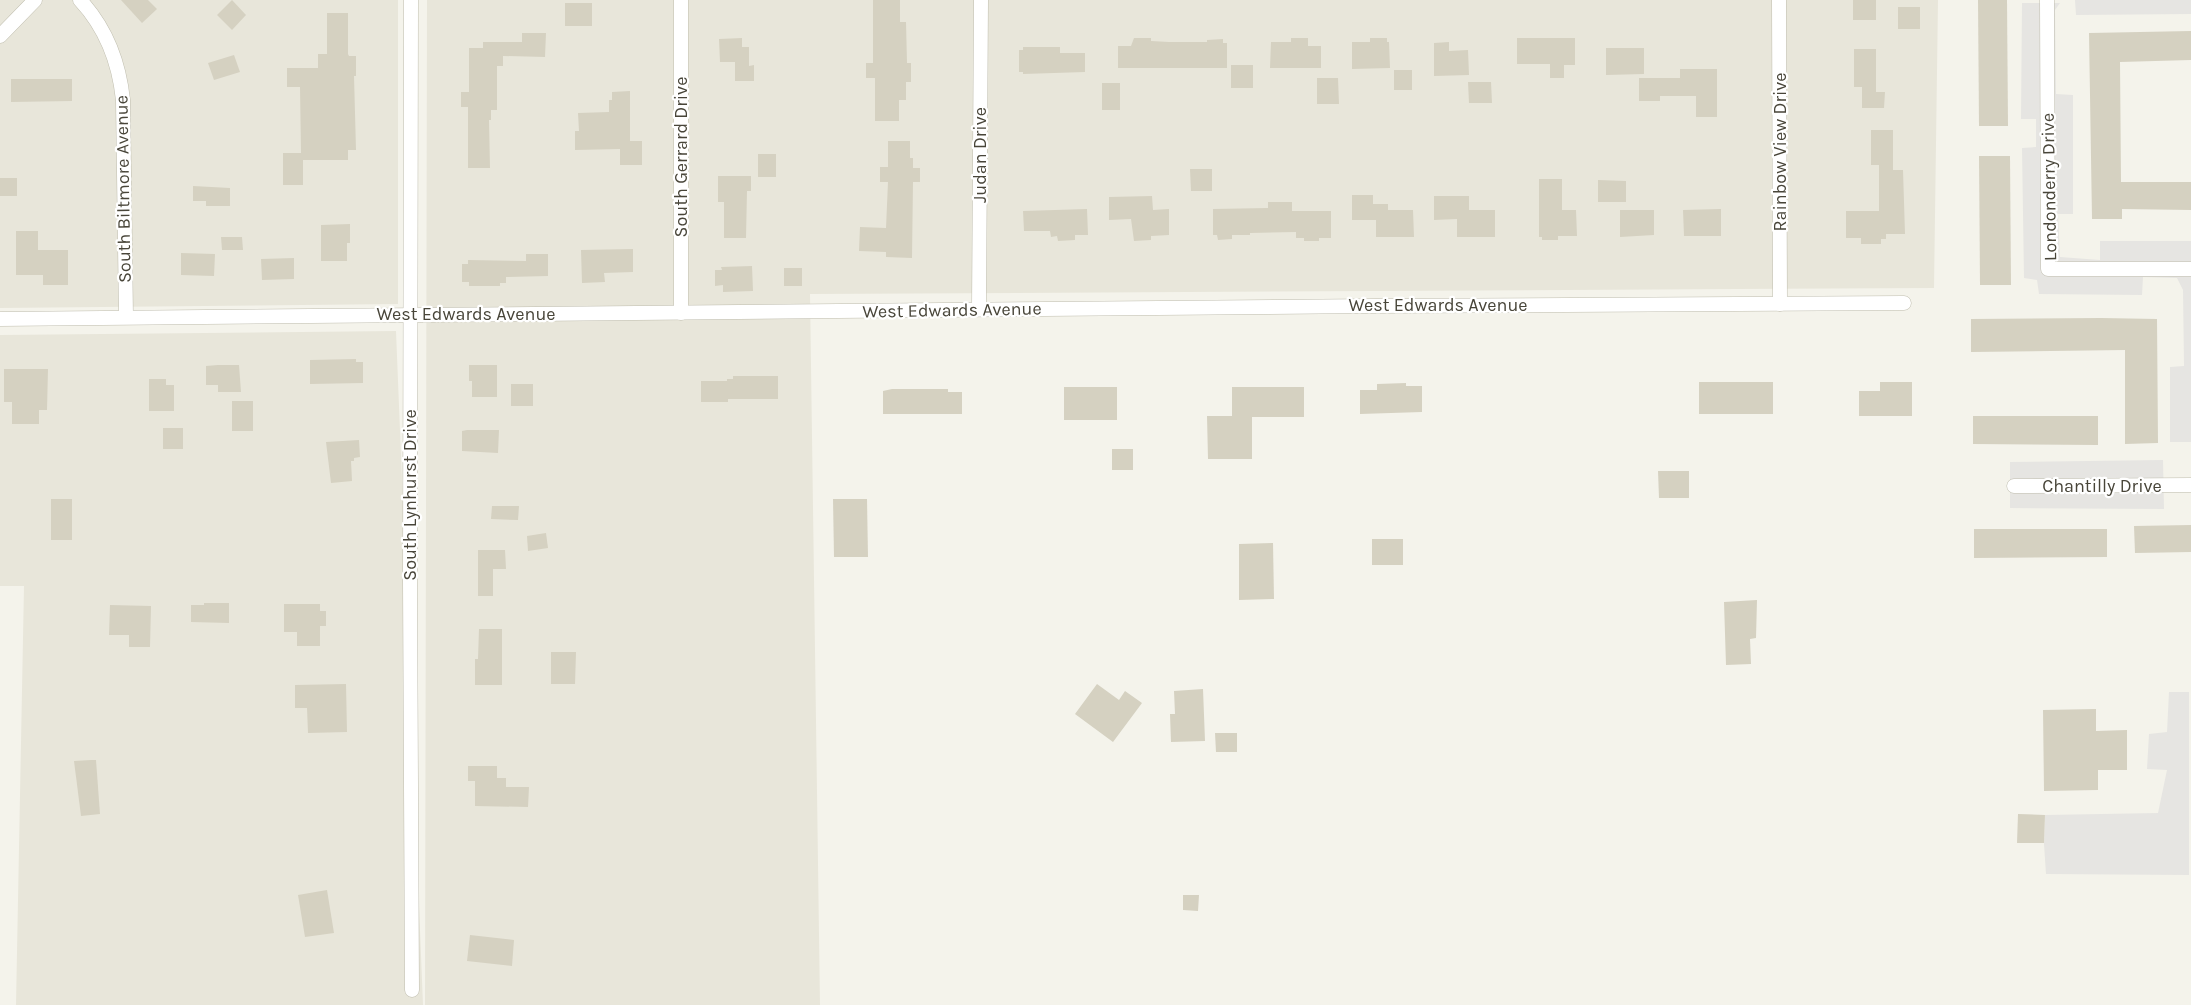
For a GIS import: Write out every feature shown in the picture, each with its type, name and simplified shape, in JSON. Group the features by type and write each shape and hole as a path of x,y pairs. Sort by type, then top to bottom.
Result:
{"street":[{"path":"0,36 35,0"},
{"name":"South Biltmore Avenue","path":"80,0 104,33 121,85 126,317"},
{"name":"South Lynhurst Drive","path":"411,0 412,990"},
{"name":"South Gerrard Drive","path":"681,0 681,313"},
{"name":"Judan Drive","path":"979,309 981,0"},
{"name":"Londonderry Drive","path":"2047,0 2048,269 2191,269"},
{"name":"Rainbow View Drive","path":"1776,1 1780,304"},
{"name":"West Edwards Avenue","path":"0,319 1904,303"},
{"name":"Chantilly Drive","path":"2014,486 2191,485"}],"shaded area":[{"path":"0,0 398,0 398,304 0,308"},
{"path":"427,0 1938,0 1934,288 810,294 820,1005 425,1005"},
{"path":"2075,0 2191,0 2191,14 2076,15"},
{"path":"2022,3 2060,3 2055,10 2056,94 2073,95 2073,214 2058,214 2060,257 2100,260 2100,241 2191,241 2191,442 2170,442 2170,367 2184,366 2183,290 2177,278 2143,277 2142,295 2039,294 2037,280 2024,278 2022,148 2036,147 2036,119 2021,119"},
{"path":"396,331 423,1005 16,1005 24,586 0,586 0,335"},
{"path":"2163,460 2164,509 2010,508 2010,462"},
{"path":"2169,692 2189,692 2189,875 2046,874 2045,815 2158,813 2167,770 2147,769 2149,734 2167,732"}],"building":[{"path":"121,0 148,0 157,9 142,23"},
{"path":"232,0 246,15 232,30 217,15"},
{"path":"873,0 900,0 900,22 906,22 907,63 911,63 911,82 906,82 906,100 899,100 899,121 875,121 875,78 866,78 866,63 873,63"},
{"path":"1853,0 1876,0 1876,20 1853,20"},
{"path":"1978,0 2007,0 2008,126 1979,126"},
{"path":"565,3 592,3 592,26 565,26"},
{"path":"1898,7 1920,7 1920,29 1898,29"},
{"path":"327,13 348,13 348,54 356,56 356,76 354,76 356,150 348,150 348,160 303,160 303,185 283,185 283,153 301,153 300,87 287,87 287,68 318,68 318,54 327,54"},
{"path":"2191,31 2191,60 2120,62 2121,182 2191,182 2191,210 2122,209 2122,219 2092,219 2089,33"},
{"path":"522,33 546,33 545,57 503,56 503,66 497,66 497,110 491,110 491,120 489,120 490,168 468,168 468,107 461,107 461,92 469,92 469,48 483,48 483,42 522,42"},
{"path":"742,38 742,47 749,47 749,66 754,65 754,81 735,81 735,62 720,62 719,39"},
{"path":"1134,38 1151,38 1151,41 1169,42 1207,42 1207,40 1223,39 1223,43 1227,43 1227,68 1118,68 1118,46 1131,46"},
{"path":"1291,38 1308,38 1308,46 1321,46 1321,68 1270,68 1271,42 1291,42"},
{"path":"1370,38 1387,38 1390,68 1352,69 1352,42 1370,42"},
{"path":"1517,38 1575,38 1575,65 1564,65 1564,78 1550,78 1550,64 1517,64"},
{"path":"1449,42 1449,51 1468,50 1469,75 1434,76 1434,43"},
{"path":"1023,47 1060,47 1060,53 1085,53 1085,72 1023,74 1019,72 1019,50 1023,50"},
{"path":"1606,48 1644,48 1644,74 1606,75"},
{"path":"1854,49 1876,49 1876,92 1885,92 1884,108 1862,108 1862,87 1854,87"},
{"path":"234,55 240,72 214,80 208,63"},
{"path":"1231,65 1253,65 1253,88 1231,88"},
{"path":"1680,69 1717,69 1717,117 1696,117 1696,96 1660,96 1660,101 1639,101 1639,78 1680,78"},
{"path":"1394,70 1412,70 1412,90 1394,90"},
{"path":"1317,78 1338,78 1339,104 1317,104"},
{"path":"11,79 72,79 72,101 11,102"},
{"path":"1468,82 1491,82 1492,103 1469,103"},
{"path":"1102,83 1120,83 1120,110 1102,110"},
{"path":"630,91 630,141 642,141 642,165 620,165 620,149 575,150 575,131 579,131 578,113 609,112 612,92"},
{"path":"1871,130 1893,130 1893,170 1903,170 1905,234 1886,234 1886,239 1881,239 1881,244 1861,244 1861,238 1846,238 1846,211 1879,211 1879,165 1871,165"},
{"path":"888,141 910,141 910,158 913,158 913,168 920,168 920,182 913,182 912,258 886,257 886,252 859,251 860,227 886,228 888,182 880,182 880,167 888,167"},
{"path":"758,154 776,154 776,177 758,177"},
{"path":"1979,156 2010,156 2011,285 1980,285"},
{"path":"1190,169 1212,169 1212,191 1191,191"},
{"path":"718,176 751,176 751,191 747,191 746,238 724,238 724,202 718,202"},
{"path":"0,178 17,178 17,196 0,196"},
{"path":"1539,179 1562,179 1562,210 1576,210 1577,236 1558,236 1558,240 1542,240 1542,237 1539,237"},
{"path":"1598,180 1626,181 1626,202 1598,202"},
{"path":"193,186 230,188 230,206 206,206 206,201 193,201"},
{"path":"1352,195 1373,195 1373,204 1388,204 1388,210 1413,210 1414,237 1376,237 1376,220 1352,220"},
{"path":"1152,196 1153,210 1169,209 1169,235 1151,236 1151,240 1134,241 1131,219 1109,220 1109,197"},
{"path":"1434,196 1469,196 1469,210 1495,210 1495,237 1457,237 1457,219 1434,220"},
{"path":"1268,202 1292,202 1292,211 1331,211 1331,238 1304,241 1304,238 1296,238 1296,232 1250,233 1250,235 1232,235 1232,239 1218,240 1217,235 1213,235 1213,209 1268,208"},
{"path":"1087,209 1088,235 1075,235 1075,240 1058,241 1057,236 1051,237 1050,231 1024,231 1023,211"},
{"path":"1721,209 1721,236 1684,236 1683,210"},
{"path":"1620,210 1654,210 1654,235 1620,237"},
{"path":"350,224 347,261 321,261 321,225"},
{"path":"16,231 38,231 38,250 68,250 68,285 43,285 43,275 16,275"},
{"path":"221,237 242,237 243,250 222,250"},
{"path":"633,249 633,272 604,273 605,282 582,283 581,250"},
{"path":"181,253 215,254 214,276 181,275"},
{"path":"526,254 548,254 548,276 506,277 506,283 500,283 500,286 469,286 469,282 462,282 462,264 468,264 468,260 526,261"},
{"path":"294,258 294,279 262,280 261,259"},
{"path":"752,266 753,291 723,292 723,285 715,286 715,270 722,270 721,267"},
{"path":"784,268 802,268 802,286 784,286"},
{"path":"1971,319 2157,319 2158,443 2125,444 2125,350 1971,352"},
{"path":"356,359 356,362 363,362 363,383 310,384 310,360"},
{"path":"239,365 241,392 218,392 218,385 206,385 206,366"},
{"path":"469,365 497,365 497,397 472,397"},
{"path":"4,369 48,369 47,410 39,410 39,424 12,424 12,402 4,402"},
{"path":"733,376 778,376 778,399 728,399 728,402 701,402 701,381 727,381 727,379 733,379"},
{"path":"149,379 166,379 166,385 174,385 174,411 149,411"},
{"path":"1699,382 1773,382 1773,414 1699,414"},
{"path":"1880,382 1912,382 1912,416 1859,416 1859,391 1880,391"},
{"path":"1406,383 1406,386 1422,386 1422,412 1360,414 1360,390 1377,390 1377,384"},
{"path":"511,384 533,384 533,406 511,406"},
{"path":"1064,387 1117,387 1117,420 1064,420"},
{"path":"1232,387 1304,387 1304,417 1252,417 1252,459 1208,459 1207,416 1232,416"},
{"path":"948,389 948,392 962,392 962,414 883,414 883,391"},
{"path":"232,401 253,401 253,431 232,431"},
{"path":"1973,416 2098,416 2098,445 1973,444"},
{"path":"163,428 183,428 183,449 163,449"},
{"path":"499,430 498,453 462,451 462,431"},
{"path":"359,440 360,457 351,461 352,481 331,483 326,442"},
{"path":"1112,449 1133,449 1133,470 1112,470"},
{"path":"1658,471 1689,471 1689,498 1659,498"},
{"path":"51,499 72,499 72,540 51,540"},
{"path":"833,499 867,499 868,557 834,557"},
{"path":"492,506 519,506 518,520 491,519"},
{"path":"2191,525 2191,552 2135,553 2134,526"},
{"path":"1974,529 2107,529 2107,557 1974,558"},
{"path":"546,533 548,548 528,551 527,536"},
{"path":"1372,539 1403,539 1403,565 1372,565"},
{"path":"1273,543 1274,599 1239,600 1239,544"},
{"path":"478,550 505,550 506,569 493,569 493,596 478,596"},
{"path":"1757,600 1756,638 1750,639 1751,664 1726,665 1724,602"},
{"path":"204,603 229,603 229,623 191,622 191,605 204,605"},
{"path":"284,604 320,604 320,611 326,611 326,626 320,626 320,646 297,646 297,632 284,632"},
{"path":"110,605 151,606 150,647 129,647 129,635 109,635"},
{"path":"479,629 502,629 502,685 475,685 475,659 478,659"},
{"path":"551,652 576,652 575,684 551,684"},
{"path":"346,684 347,732 308,733 307,708 295,708 295,685"},
{"path":"1097,684 1119,700 1125,691 1142,703 1113,742 1075,714"},
{"path":"1203,689 1205,741 1171,742 1170,714 1175,714 1174,691"},
{"path":"2096,709 2096,731 2127,730 2127,770 2098,770 2098,790 2044,791 2043,710"},
{"path":"1215,733 1237,733 1237,752 1216,752"},
{"path":"96,760 100,814 81,816 74,761"},
{"path":"468,766 497,766 497,778 506,778 506,787 529,787 528,807 475,806 475,781 468,781"},
{"path":"2018,814 2045,815 2044,843 2017,843"},
{"path":"327,890 334,933 305,937 298,895"},
{"path":"1183,895 1199,895 1198,911 1183,910"},
{"path":"470,935 514,940 512,966 467,961"}]}
